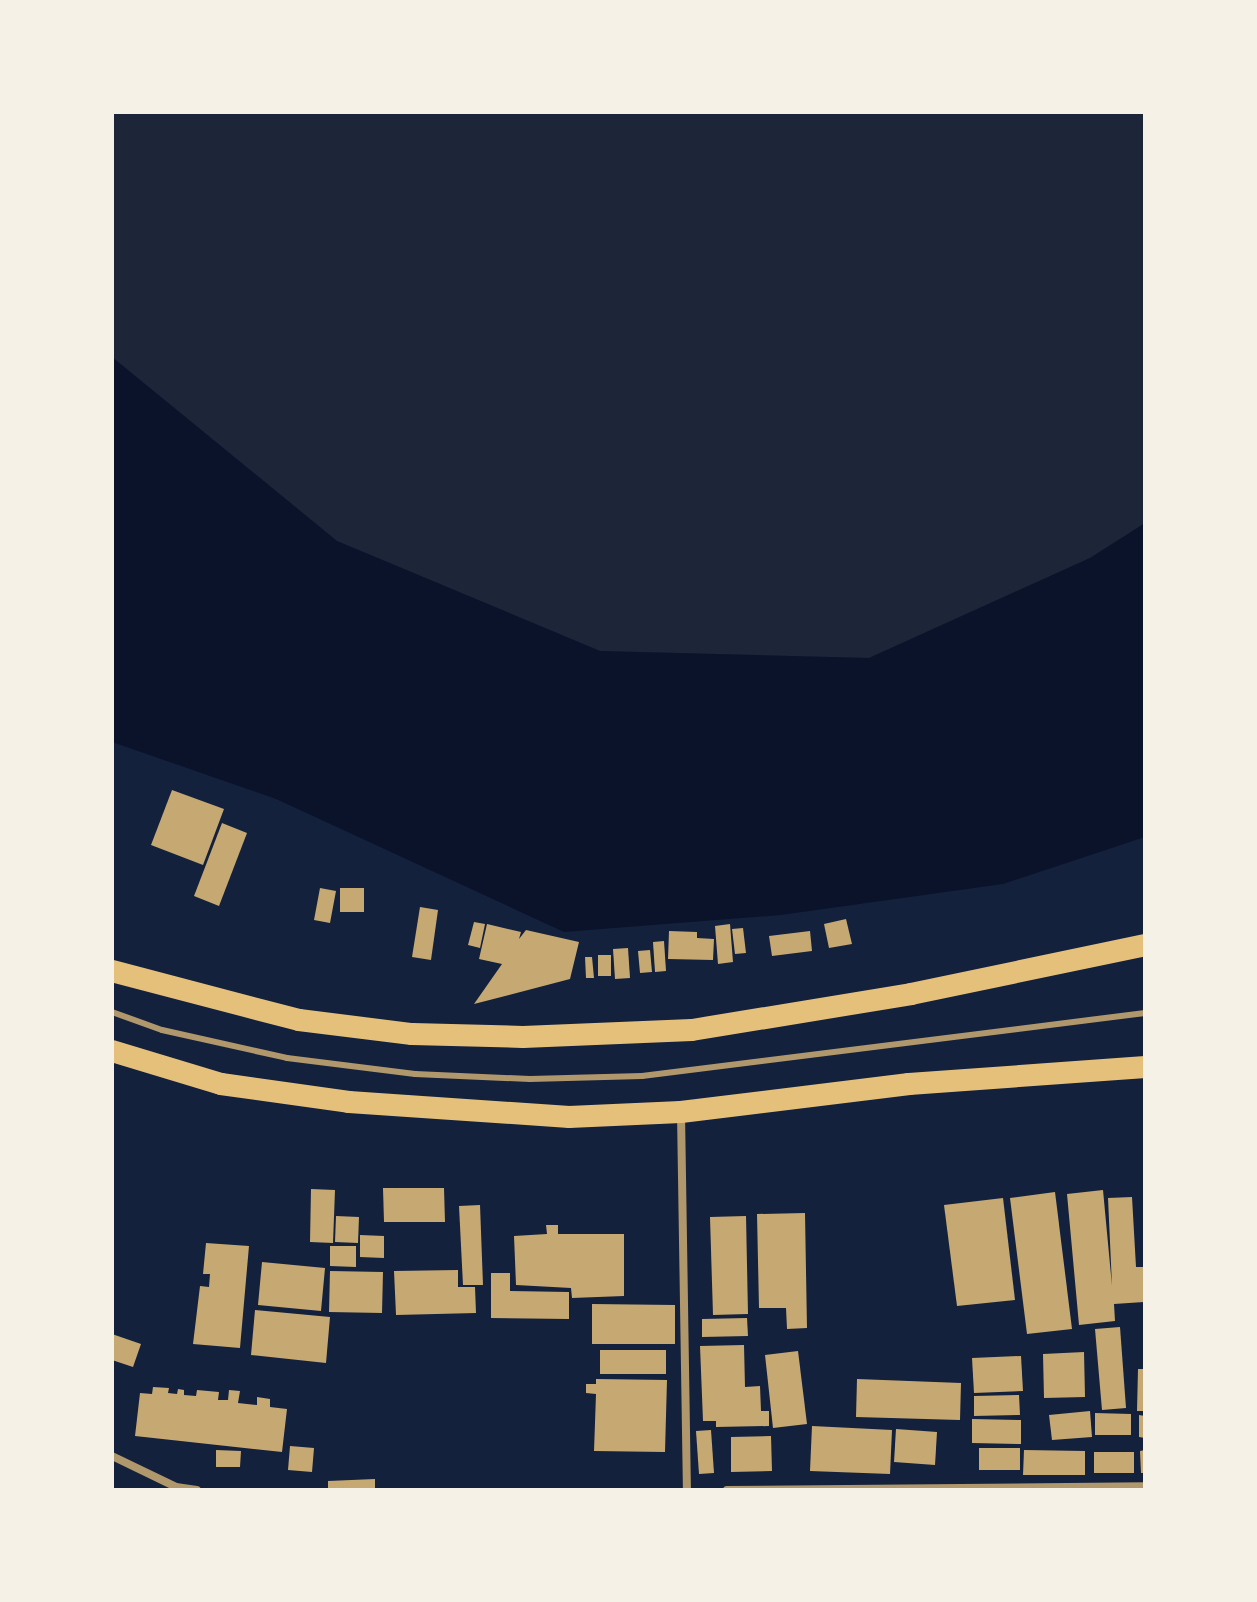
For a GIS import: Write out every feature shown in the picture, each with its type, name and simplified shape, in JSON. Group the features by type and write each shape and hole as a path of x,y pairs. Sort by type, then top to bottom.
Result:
{"highway":[{"path":"112,971 299,1020 412,1034 523,1037 692,1030 911,994 1145,945"},
{"path":"112,1051 221,1084 349,1102 569,1117 681,1112 909,1084 1145,1067"}],"street":[{"path":"681,1112 687,1490"},
{"path":"112,1456 176,1487 197,1490"},
{"path":"727,1490 1145,1486"}],"lane":[{"path":"112,1012 162,1030 287,1058 415,1074 530,1079 642,1076 1145,1013"}],"shaded area":[{"path":"112,112 1145,112 1145,523 1090,558 869,658 600,651 337,541 112,357"},
{"path":"112,357 337,541 600,651 869,658 1090,558 1145,523 1145,837 1003,884 781,915 564,932 276,799 112,742"}],"building":[{"path":"172,790 224,809 203,865 151,845"},
{"path":"222,823 247,833 219,906 194,896"},
{"path":"320,888 336,891 330,923 314,920"},
{"path":"340,888 364,888 364,912 340,912"},
{"path":"420,907 438,910 431,960 412,957"},
{"path":"846,919 852,944 829,948 824,924"},
{"path":"474,922 485,924 480,948 468,945"},
{"path":"487,924 521,932 519,939 526,930 579,942 570,979 474,1004 502,964 479,959"},
{"path":"730,924 733,962 718,964 715,926"},
{"path":"743,928 746,953 735,954 732,929"},
{"path":"669,931 697,932 697,938 714,939 713,960 668,959"},
{"path":"810,931 812,951 772,956 769,936"},
{"path":"664,941 666,971 655,972 653,942"},
{"path":"628,948 630,978 615,979 613,949"},
{"path":"650,950 652,972 640,973 638,951"},
{"path":"598,955 611,955 611,976 598,976"},
{"path":"585,957 592,957 594,978 586,978"},
{"path":"383,1188 444,1188 445,1222 384,1222"},
{"path":"311,1189 335,1190 333,1243 310,1242"},
{"path":"1103,1190 1112,1286 1108,1198 1132,1197 1136,1267 1145,1267 1144,1302 1114,1304 1115,1321 1079,1325 1067,1194"},
{"path":"1055,1192 1072,1329 1027,1334 1010,1198"},
{"path":"1003,1198 1015,1300 957,1306 944,1205"},
{"path":"480,1205 483,1285 463,1285 459,1206"},
{"path":"805,1213 807,1328 787,1329 786,1308 759,1308 757,1214"},
{"path":"336,1216 359,1217 358,1243 335,1242"},
{"path":"746,1216 748,1314 713,1315 710,1217"},
{"path":"546,1225 558,1225 558,1234 624,1234 624,1296 572,1298 571,1288 516,1285 514,1236 547,1234"},
{"path":"360,1235 384,1236 384,1258 360,1257"},
{"path":"206,1243 249,1246 240,1348 193,1344 200,1286 209,1287 210,1274 203,1274"},
{"path":"330,1246 356,1246 356,1267 330,1266"},
{"path":"262,1262 325,1268 321,1311 258,1305"},
{"path":"458,1270 458,1287 475,1287 476,1313 396,1315 394,1271"},
{"path":"330,1271 383,1272 382,1313 329,1312"},
{"path":"491,1273 510,1273 510,1291 569,1292 569,1319 491,1318"},
{"path":"592,1304 675,1305 675,1344 592,1344"},
{"path":"255,1310 330,1317 326,1363 251,1355"},
{"path":"747,1318 748,1336 702,1337 702,1319"},
{"path":"1120,1327 1126,1408 1102,1410 1095,1329"},
{"path":"112,1334 141,1344 133,1367 112,1360"},
{"path":"744,1345 745,1387 760,1386 761,1411 769,1411 769,1426 716,1427 716,1421 703,1421 700,1346"},
{"path":"600,1350 666,1350 666,1374 600,1374"},
{"path":"798,1351 807,1424 773,1428 765,1355"},
{"path":"1084,1352 1085,1397 1044,1398 1043,1354"},
{"path":"1021,1356 1023,1391 974,1393 972,1358"},
{"path":"1138,1369 1145,1369 1145,1411 1137,1411"},
{"path":"596,1379 667,1380 665,1452 594,1451 596,1394 586,1393 586,1384 596,1384"},
{"path":"857,1379 961,1383 960,1420 856,1417"},
{"path":"153,1387 169,1388 168,1393 177,1394 178,1389 184,1390 184,1395 196,1396 197,1390 219,1392 218,1400 228,1400 229,1390 240,1391 238,1403 257,1405 257,1397 270,1399 270,1407 287,1409 282,1452 135,1436 140,1393 152,1394"},
{"path":"1019,1395 1020,1415 974,1416 974,1396"},
{"path":"1090,1411 1092,1437 1052,1440 1049,1415"},
{"path":"1095,1413 1131,1414 1131,1435 1095,1435"},
{"path":"1139,1415 1145,1416 1145,1438 1139,1437"},
{"path":"972,1419 1021,1420 1021,1444 972,1443"},
{"path":"812,1426 892,1430 890,1474 810,1471"},
{"path":"896,1429 937,1432 935,1465 894,1462"},
{"path":"711,1430 714,1473 699,1474 696,1431"},
{"path":"771,1436 772,1471 731,1472 731,1437"},
{"path":"290,1446 314,1448 312,1472 288,1470"},
{"path":"979,1448 1020,1448 1020,1470 979,1470"},
{"path":"216,1450 241,1451 240,1467 216,1467"},
{"path":"1024,1450 1085,1451 1085,1475 1023,1475"},
{"path":"1145,1450 1145,1473 1141,1473 1140,1451"},
{"path":"1094,1452 1134,1452 1134,1473 1094,1473"},
{"path":"375,1479 375,1490 328,1490 328,1481"}]}
